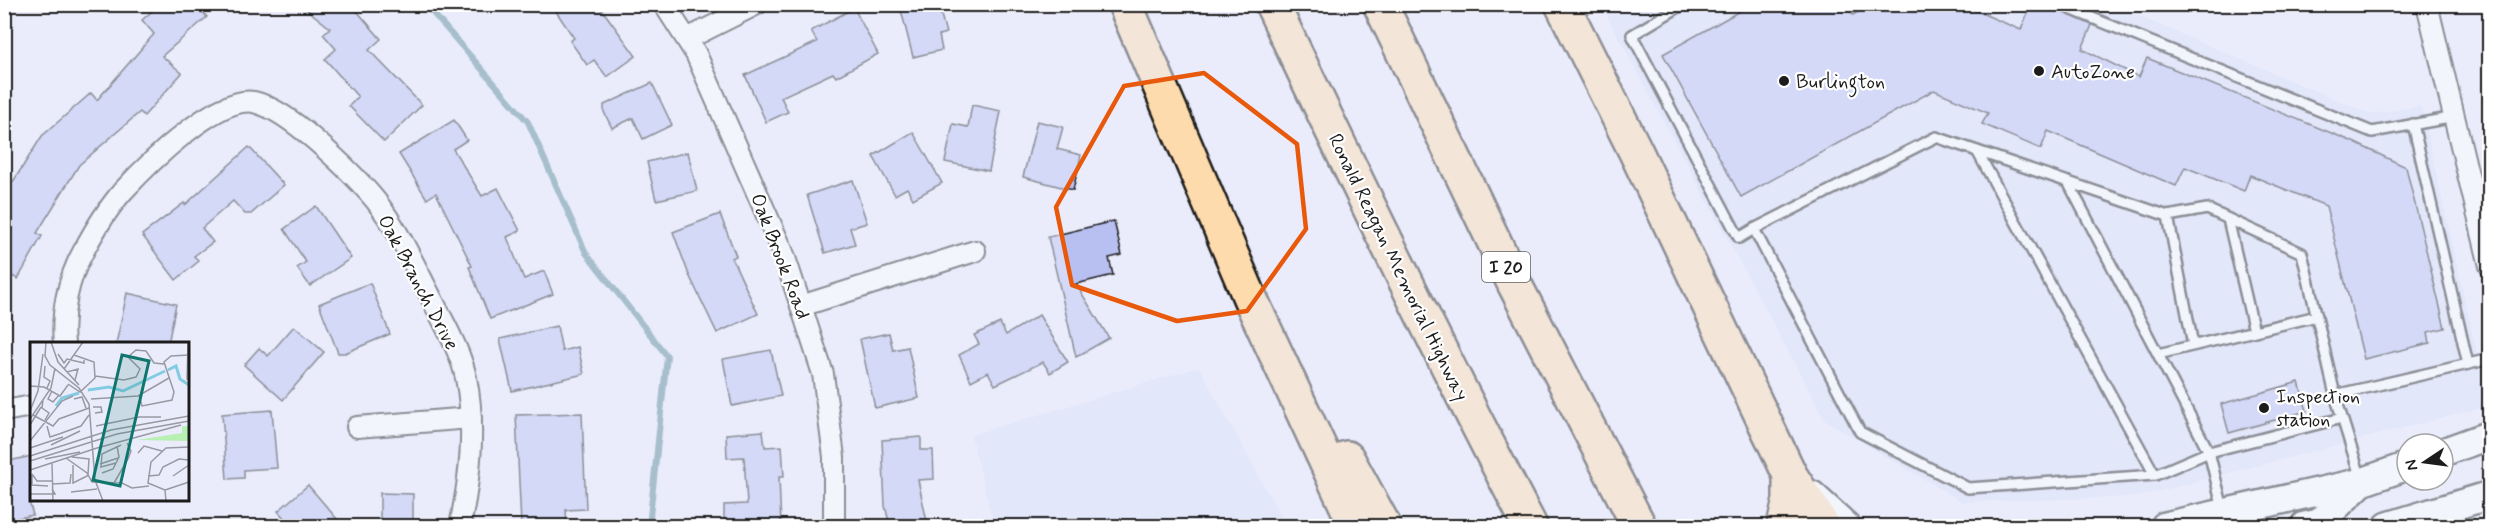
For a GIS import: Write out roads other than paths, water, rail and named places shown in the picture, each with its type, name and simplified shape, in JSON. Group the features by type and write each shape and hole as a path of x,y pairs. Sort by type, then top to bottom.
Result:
{"highway":[{"path":"1125,4 1250,298 1356,526"},
{"name":"Ronald Reagan Memorial Highway","path":"1272,4 1365,201 1530,526"},
{"name":"I 20","path":"1380,4 1515,285 1639,526"},
{"path":"1562,4 1636,152 1790,475 1823,526"},
{"path":"1250,298 1280,332 1384,526"},
{"path":"1784,526 1790,500 1790,475"}],"main road":[{"path":"2455,448 2490,435"},
{"path":"2165,526 2217,520 2362,482 2395,470"},
{"path":"1790,475 1846,526"},
{"path":"2305,526 2319,523 2362,482"},
{"path":"2388,526 2490,495"}],"street":[{"name":"Oak Brook Road","path":"664,4 696,54 783,252 801,306 823,374 834,457 834,526"},
{"path":"687,39 757,4"},
{"path":"2427,4 2479,204 2490,266"},
{"name":"Oak Branch Drive","path":"64,342 65,303 82,253 122,192 190,129 212,113 227,106 254,102 295,122 348,170 377,202 403,242 448,330 466,377 471,418 470,477 460,526"},
{"path":"801,306 975,251"},
{"path":"4,411 30,406"},
{"path":"357,427 471,418"}],"lane":[{"path":"1684,4 1632,35 1739,238 1936,137 2168,216 2207,209 2302,253 2335,395 2362,482"},
{"path":"2058,4 2372,132 2455,117"},
{"path":"2413,124 2468,364"},
{"path":"1977,151 2155,475"},
{"path":"2068,182 2209,452 2217,520"},
{"path":"2168,216 2193,345"},
{"path":"2228,219 2254,331"},
{"path":"1754,229 1860,432 1968,488 2155,475 2209,452 2342,418"},
{"path":"2158,354 2317,316"},
{"path":"2335,395 2490,359"}],"waterway":[{"path":"425,4 528,122 586,253 667,356 649,526"}],"place":[{"name":"AutoZone","path":"2039,71"},
{"name":"Burlington","path":"1784,81"},
{"name":"Inspection station","path":"2264,408"}]}
